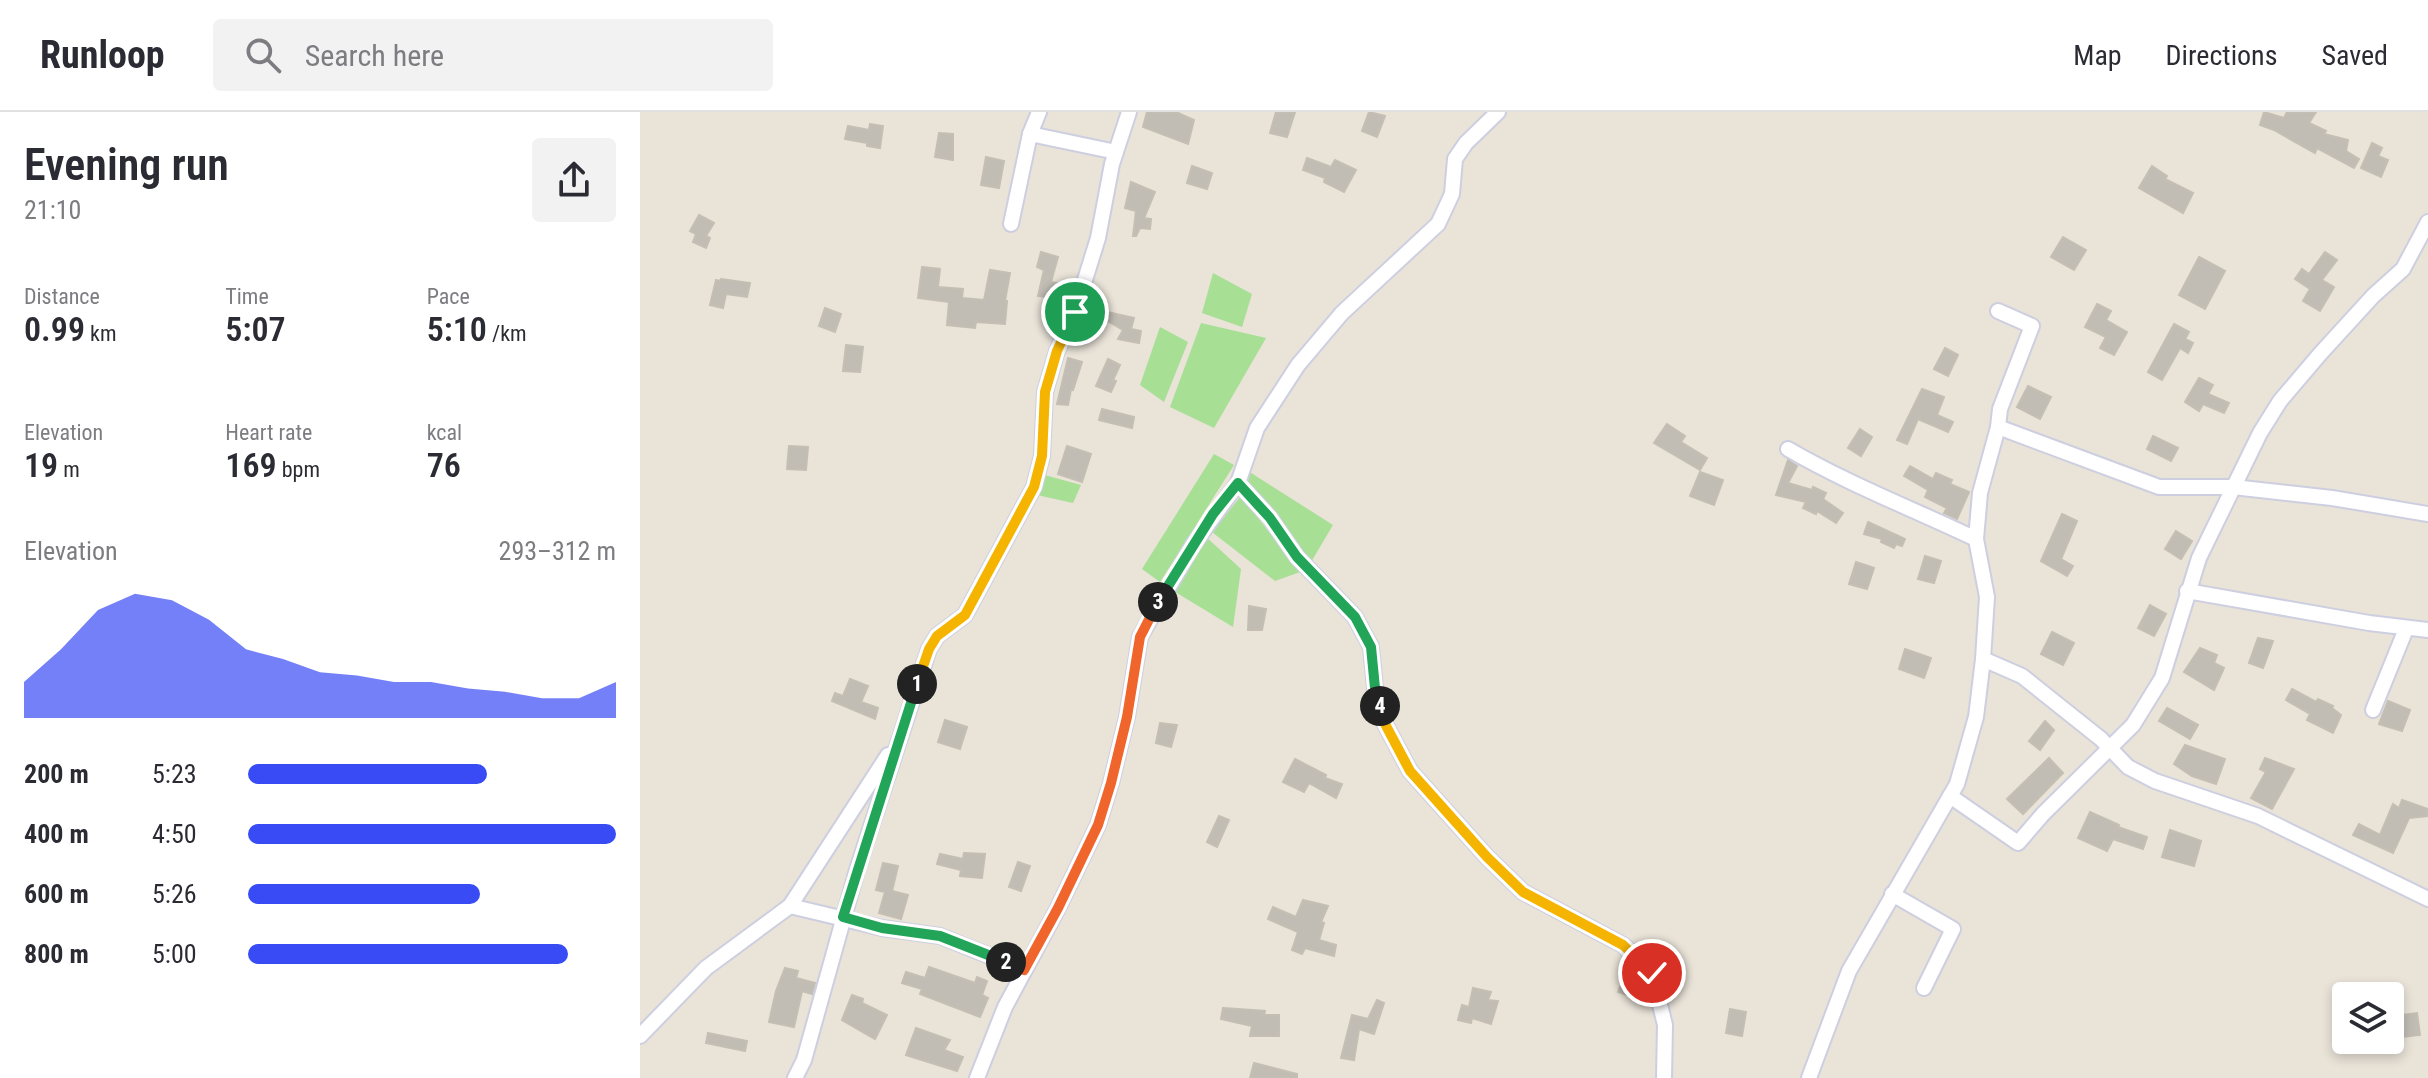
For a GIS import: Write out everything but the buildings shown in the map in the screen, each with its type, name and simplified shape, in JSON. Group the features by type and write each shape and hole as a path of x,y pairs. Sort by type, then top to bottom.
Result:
{"street":[{"path":"1011,224 1030,134 1039,112"},
{"path":"795,1078 804,1060 843,917 929,649 937,636 965,615 1034,487 1042,456 1045,392 1098,238 1116,152 1129,112"},
{"path":"977,1078 1005,1007 1098,825 1127,717 1140,637 1193,545 1238,483 1257,428 1298,365 1342,313 1438,224 1452,194 1455,159 1466,143 1498,112"},
{"path":"1030,134 1116,152"},
{"path":"1950,796 2018,843 2133,725 2162,678 2199,558 2280,401 2373,296 2403,269 2428,222"},
{"path":"1809,1078 1849,971 1957,784 1976,717 1987,597 1976,539 1980,493 2000,409 2032,326 1998,311"},
{"path":"1998,427 2159,487 2233,487 2332,498 2428,514"},
{"path":"1788,449 1836,476 1976,539"},
{"path":"1238,483 1270,518 1297,557 1355,617 1371,647 1375,688 1384,722 1410,771 1487,857 1523,892 1623,945 1652,973 1665,1025 1664,1078"},
{"path":"2187,591 2406,629 2428,630"},
{"path":"2373,710 2406,629"},
{"path":"1983,659 2022,676 2110,748 2128,767 2155,781 2258,816 2428,899"},
{"path":"640,1036 706,968 790,906 897,741"},
{"path":"1892,894 1953,929 1924,988"},
{"path":"790,906 882,928 940,936 1024,970"}],"green space":[{"path":"1213,273 1252,294 1242,327 1202,313"},
{"path":"1201,323 1266,338 1214,428 1170,407"},
{"path":"1160,327 1188,342 1164,402 1140,385"},
{"path":"1214,454 1234,465 1160,582 1142,569"},
{"path":"1248,471 1333,525 1311,562 1244,482"},
{"path":"1041,474 1081,485 1073,503 1037,495"},
{"path":"1241,496 1300,572 1275,581 1212,532"},
{"path":"1205,536 1241,569 1233,627 1172,590"}],"route":[{"path":"1075,312 1057,351 1045,392 1042,456 1034,487 965,615 937,636 929,649 843,917 882,928 940,936 1024,970 1098,825 1127,717 1140,637 1193,545 1238,483 1270,518 1297,557 1355,617 1371,647 1375,688 1384,722 1410,771 1487,857 1523,892 1623,945 1652,973"}]}
